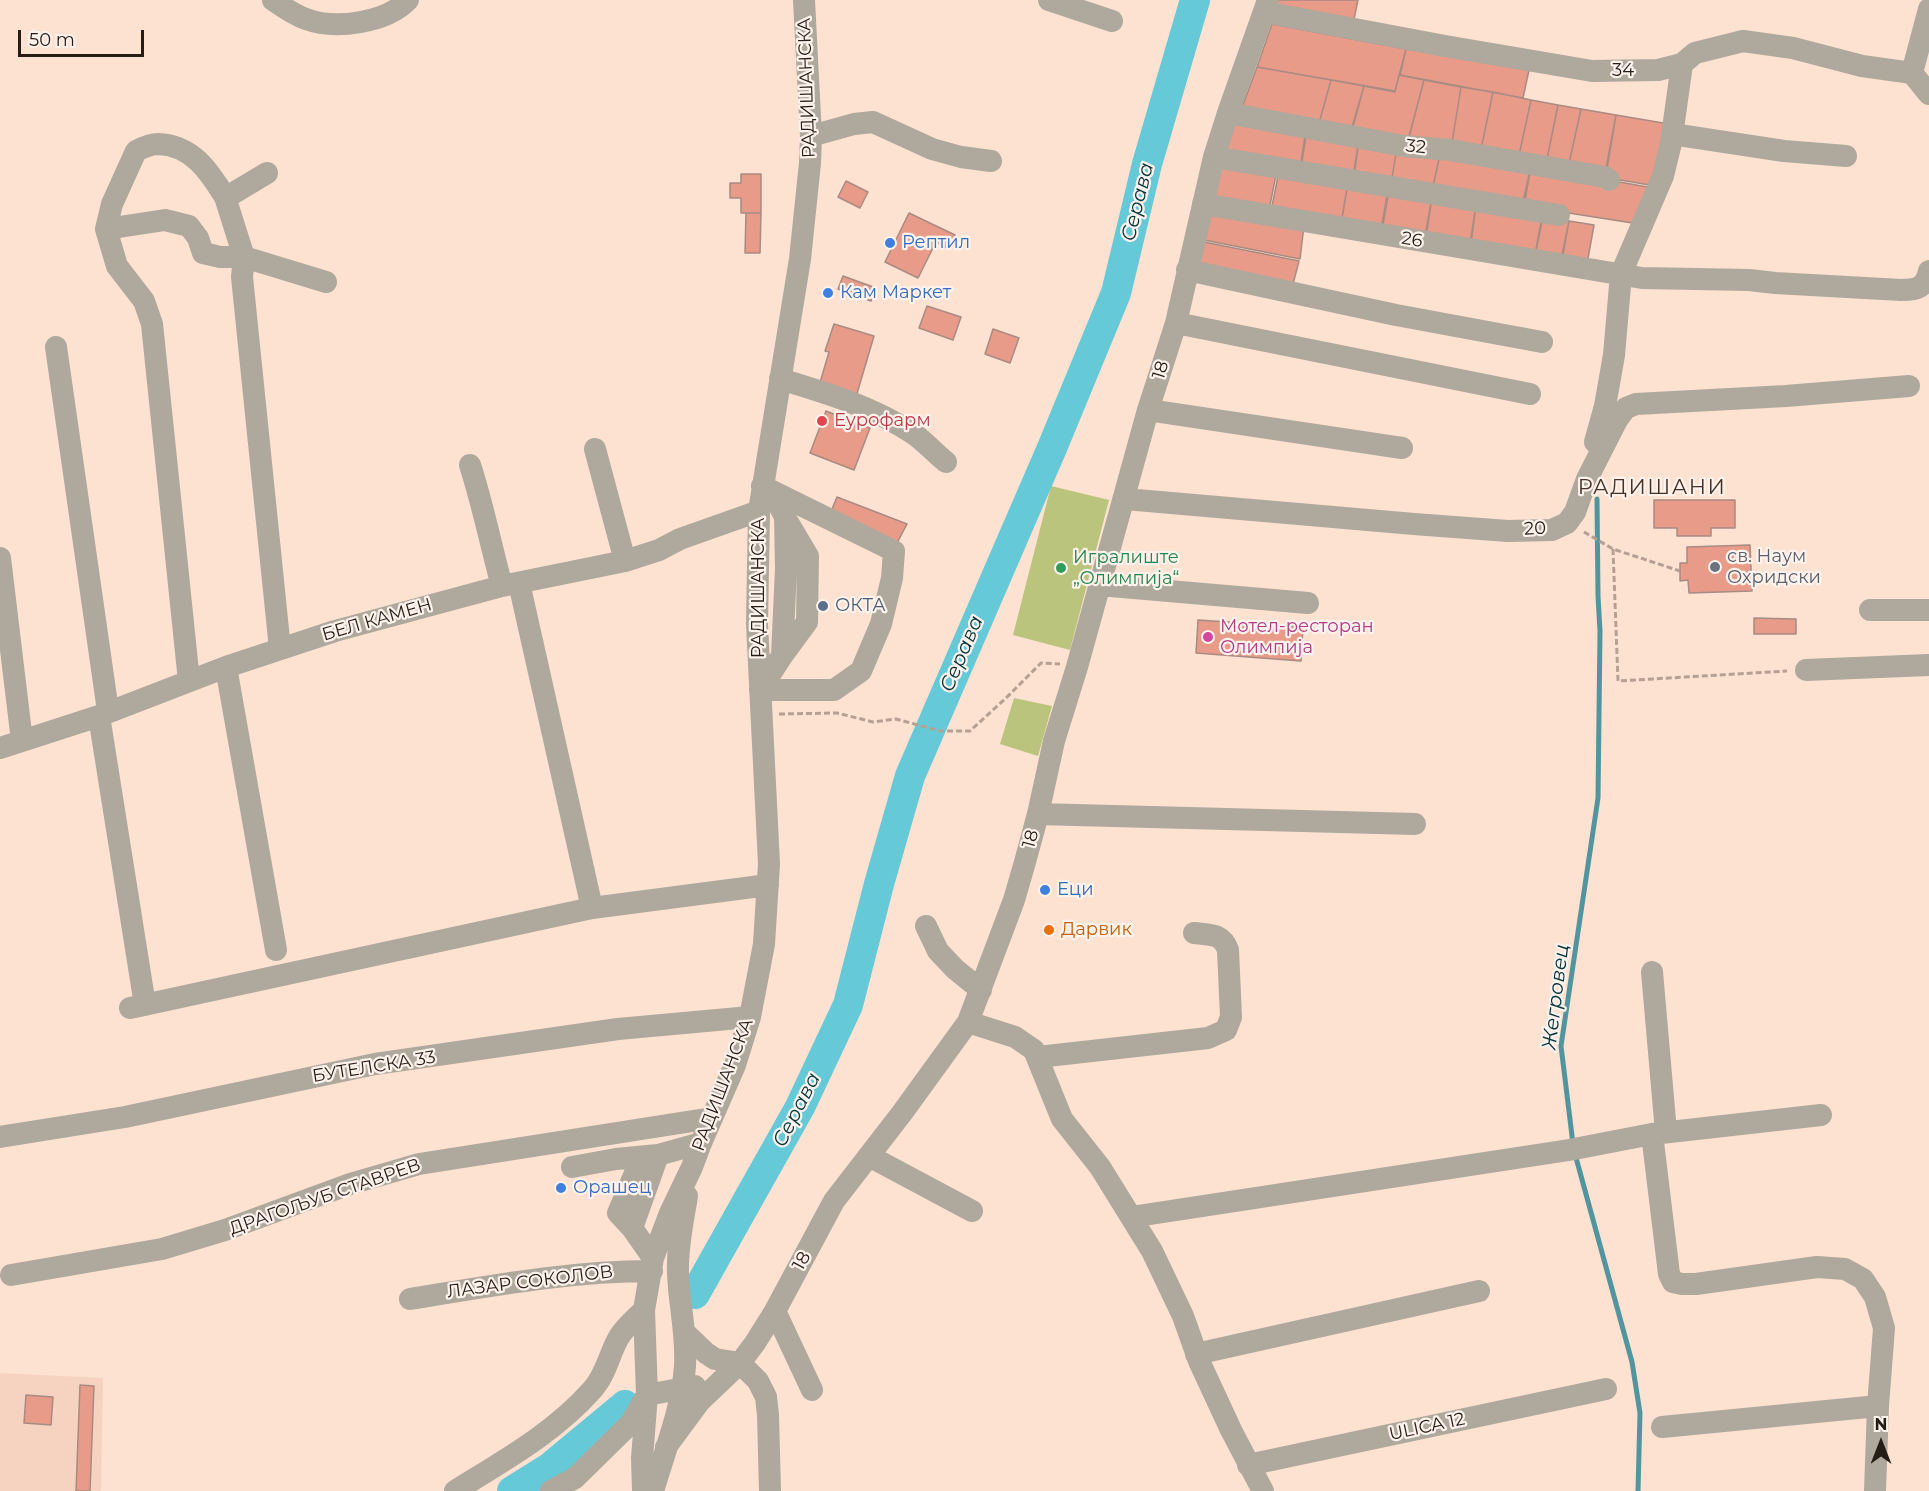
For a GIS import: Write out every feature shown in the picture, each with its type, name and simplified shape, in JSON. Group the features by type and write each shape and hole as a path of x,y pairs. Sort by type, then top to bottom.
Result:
{"street":[{"path":"273,0 307,20 340,25 391,14 408,0"},
{"name":"РАДИШАНСКА","path":"643,1491 642,1458 646,1395 644,1310 651,1272 670,1213 735,1065 750,1017 764,944 768,885 757,624 759,511 800,259 811,136 804,0"},
{"path":"1048,0 1112,21"},
{"name":"34","path":"1266,6 1445,46 1592,71 1641,71 1743,41 1793,48 1862,66 1912,74"},
{"name":"18","path":"666,1447 700,1401 734,1369 755,1343 775,1311 834,1201 968,1022 1014,900 1038,813 1071,666 1099,585 1176,323 1214,157 1266,6"},
{"path":"1929,9 1912,74 1929,94"},
{"path":"1587,479 1632,276 1663,176 1680,86 1688,59"},
{"name":"32","path":"1228,113 1404,146 1450,150 1607,178"},
{"path":"811,136 854,124 873,122 932,149 961,157 991,161"},
{"path":"1672,134 1784,151 1846,156"},
{"path":"189,681 152,324 144,302 117,266 106,229 112,204 136,151 156,143 175,147 196,156 209,171 225,196 244,257 242,277 280,649"},
{"path":"1214,157 1559,215"},
{"path":"225,196 227,197 267,173"},
{"name":"26","path":"1203,204 1632,276 1749,280 1901,290 1917,289 1923,286 1929,271"},
{"path":"106,229 165,220 189,226 198,238 203,253 220,257 244,257 326,282"},
{"path":"1187,270 1396,315 1542,342"},
{"path":"1176,323 1530,394"},
{"path":"56,347 104,713 137,1007 591,908 768,885"},
{"path":"780,379 832,395 880,414 916,435 946,462"},
{"name":"20","path":"1125,499 1414,525 1508,531 1552,530 1567,523 1575,512 1587,479 1617,420 1626,408 1636,404 1786,396 1909,386"},
{"path":"1149,410 1402,448"},
{"path":"596,449 625,561"},
{"path":"470,465 483,506 491,548 511,585 591,908"},
{"path":"760,690 782,656 786,568 785,518 780,507 762,486"},
{"path":"760,690 834,690 861,671 880,624 892,579 894,551 762,486"},
{"name":"БЕЛ КАМЕН","path":"0,748 104,713 226,667 335,631 511,585 625,561 759,511"},
{"path":"0,558 22,741"},
{"path":"1099,585 1308,603"},
{"path":"1870,610 1929,610"},
{"path":"1806,670 1929,665"},
{"path":"226,667 276,950"},
{"path":"1038,813 1415,824"},
{"path":"926,926 939,951 955,969 981,990"},
{"path":"1038,1058 1208,1038 1226,1030 1232,1017 1228,950 1225,942 1218,936 1194,933"},
{"path":"1652,972 1668,1274 1673,1282 1696,1284 1817,1267 1845,1269 1863,1278 1875,1297 1884,1328 1875,1491"},
{"name":"БУТЕЛСКА 33","path":"0,1137 125,1116 375,1065 618,1029 750,1017"},
{"path":"968,1022 1015,1037 1034,1050 1062,1119 1100,1167 1152,1251 1183,1316 1196,1354 1248,1465 1263,1491"},
{"path":"1131,1217 1569,1150 1659,1133 1821,1114"},
{"name":"ДРАГОЉУБ СТАВРЕВ","path":"11,1275 162,1249 225,1230 350,1184 419,1164 712,1118"},
{"path":"572,1167 616,1159 658,1155 701,1143"},
{"path":"651,1272 632,1228 618,1213 638,1166 658,1155"},
{"path":"869,1156 972,1211"},
{"name":"РАДИШАНСКА","path":"653,1491 683,1390 686,1364 678,1274 679,1245 692,1167"},
{"name":"ЛАЗАР СОКОЛОВ","path":"410,1299 541,1277 607,1271 651,1272 681,1298"},
{"path":"1196,1354 1479,1291"},
{"path":"455,1491 543,1435 576,1407 599,1381 618,1338 644,1310"},
{"path":"775,1311 812,1390"},
{"path":"684,1332 697,1347 715,1359 758,1381 766,1397 770,1491"},
{"path":"551,1491 575,1478 630,1423 646,1395 683,1390 734,1369"},
{"name":"ULICA 12","path":"1248,1465 1606,1389"},
{"path":"1662,1427 1878,1406"}],"path":[{"path":"1567,523 1613,549 1680,571"},
{"path":"1613,549 1618,681 1806,670"},
{"path":"761,714 837,713 873,722 896,719 940,731 970,731 1041,663 1071,666"}],"shaded area":[{"path":"0,1373 103,1378 101,1491 0,1491"}],"green space":[{"name":"Игралиште „Олимпија“","path":"1051,486 1109,500 1070,650 1013,635"},
{"path":"1014,698 1052,706 1038,756 1000,744"}],"building":[{"path":"1271,0 1358,0 1353,24 1268,8"},
{"path":"1272,24 1406,49 1395,91 1257,67"},
{"path":"1406,49 1529,70 1523,98 1400,75"},
{"path":"1257,67 1331,80 1318,127 1240,113"},
{"path":"1399,75 1424,80 1407,144 1351,134 1364,86 1395,92"},
{"path":"1331,80 1364,86 1350,134 1318,127"},
{"path":"1424,80 1461,87 1451,149 1407,145"},
{"path":"1461,87 1493,92 1480,154 1451,149"},
{"path":"1493,92 1531,100 1518,160 1480,154"},
{"path":"1531,100 1558,105 1546,164 1518,160"},
{"path":"1558,105 1581,109 1568,168 1546,164"},
{"path":"1581,109 1616,115 1605,174 1568,168"},
{"path":"1616,115 1669,124 1655,186 1609,178 1606,175"},
{"path":"1236,118 1306,130 1300,168 1221,154"},
{"path":"1307,130 1359,139 1353,177 1301,168"},
{"path":"1359,139 1397,147 1391,184 1354,177"},
{"path":"1397,147 1440,154 1432,191 1391,184"},
{"path":"1441,150 1531,166 1522,206 1432,191"},
{"path":"1221,161 1277,170 1269,210 1209,200"},
{"path":"1531,166 1653,188 1639,224 1524,206"},
{"path":"1279,171 1348,183 1341,224 1271,211"},
{"path":"741,174 761,174 761,213 741,213 741,198 730,198 730,183 741,183"},
{"path":"846,181 868,192 860,208 838,197"},
{"path":"1348,183 1388,190 1381,230 1341,223"},
{"path":"1389,190 1432,197 1425,237 1382,230"},
{"path":"1432,197 1476,205 1470,244 1426,237"},
{"path":"1476,205 1542,217 1535,255 1471,244"},
{"path":"1211,210 1304,226 1300,259 1204,240"},
{"path":"746,213 761,213 760,253 745,253"},
{"path":"909,213 955,235 949,249 936,242 918,278 885,262"},
{"path":"1543,217 1569,221 1561,260 1535,255"},
{"path":"1569,221 1594,225 1587,264 1562,260"},
{"path":"1204,242 1299,261 1292,288 1198,267"},
{"path":"843,276 876,288 871,301 838,289"},
{"path":"927,306 961,317 953,340 919,328"},
{"path":"834,324 874,336 856,397 819,386 829,352 825,351"},
{"path":"993,329 1019,338 1010,363 985,354"},
{"path":"826,411 870,428 854,470 810,453"},
{"path":"837,497 907,524 895,547 829,516"},
{"path":"1654,500 1735,500 1735,528 1711,528 1711,536 1677,536 1677,528 1654,528"},
{"name":"св. Наум Охридски","path":"1750,545 1752,591 1689,593 1688,580 1680,581 1680,563 1687,563 1687,547"},
{"path":"1754,618 1796,619 1796,634 1754,634"},
{"path":"1198,620 1303,627 1301,661 1196,653"},
{"path":"80,1385 94,1386 90,1491 76,1491"},
{"path":"26,1395 53,1397 51,1425 24,1423"}],"waterway":[{"name":"Серава","path":"695,1294 800,1107 848,1005 910,776 1052,448 1116,293 1147,164 1195,0"},
{"name":"Жегровец","path":"1573,1144 1561,1046 1598,798 1600,631 1597,499"},
{"name":"Жегровец","path":"1575,1154 1632,1362 1640,1413 1638,1491"},
{"name":"Серава","path":"512,1491 549,1468 625,1405"}],"place":[{"name":"Рептил","path":"890,243"},
{"name":"Кам Маркет","path":"828,293"},
{"name":"Еурофарм","path":"822,421"},
{"name":"св. Наум Охридски","path":"1715,567"},
{"name":"Игралиште „Олимпија“","path":"1061,568"},
{"name":"ОКТА","path":"823,606"},
{"name":"Мотел-ресторан Олимпија","path":"1208,637"},
{"name":"Еци","path":"1045,890"},
{"name":"Дарвик","path":"1049,930"},
{"name":"Орашец","path":"561,1188"}],"district":[{"name":"РАДИШАНИ","path":"1652,488"}]}
